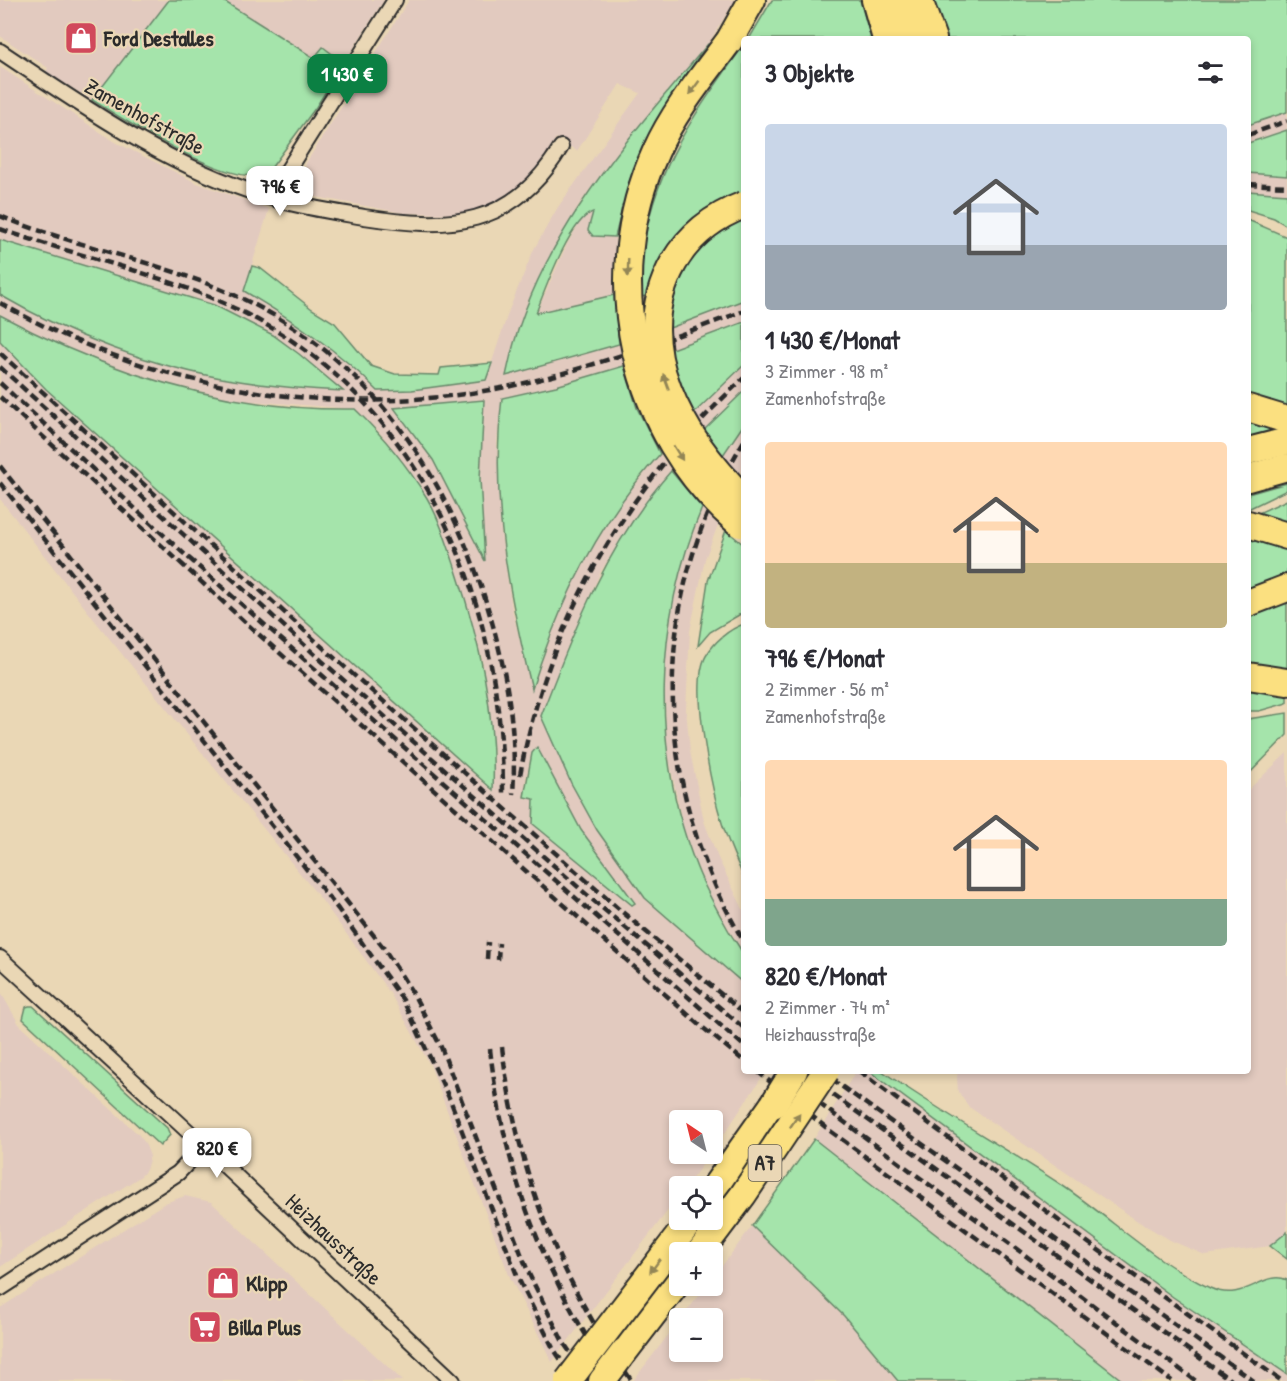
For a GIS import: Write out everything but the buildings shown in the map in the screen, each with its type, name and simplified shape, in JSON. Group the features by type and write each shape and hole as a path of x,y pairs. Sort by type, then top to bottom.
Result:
{"highway":[{"path":"741,514 693,475 658,418 636,358 629,320 628,267 635,212 656,150 688,97 729,41 752,0"},
{"path":"875,0 885,36"},
{"path":"898,0 908,36"},
{"path":"919,0 932,36"},
{"path":"741,206 718,217 684,246 669,271 659,296 655,325 662,373 677,410 741,513"},
{"path":"1251,409 1287,420"},
{"path":"1251,451 1287,441"},
{"path":"1251,477 1287,467"},
{"path":"1251,602 1287,588"},
{"path":"1251,676 1287,682"},
{"name":"A7","path":"722,1176 792,1074"},
{"name":"A7","path":"708,1242 743,1195 824,1074"},
{"path":"568,1381 683,1230"},
{"path":"602,1381 669,1293"}],"street":[{"path":"278,200 287,171 395,0"},
{"name":"Zamenhofstraße","path":"0,51 123,133 201,172 278,200 414,225 468,222 498,208 525,190 548,169 561,147"},
{"name":"Heizhausstraße","path":"0,958 204,1146 453,1381"},
{"path":"0,1289 178,1173 204,1146"}],"shaded area":[{"path":"0,0 169,0 92,100 46,72 48,68 0,36"},
{"path":"222,0 384,0 342,66 340,60 323,47 315,59"},
{"path":"409,0 735,0 708,44 613,159 579,205 528,302 506,375 619,344 624,366 556,386 502,398 497,442 501,533 512,609 532,687 566,595 590,549 625,497 660,454 671,471 647,501 601,571 570,641 541,716 571,783 597,830 645,898 741,981 741,1074 764,1074 723,1136 723,1110 669,1110 669,1164 703,1164 694,1176 669,1176 669,1209 552,1362 509,1275 430,1065 390,993 320,898 100,627 0,499 0,341 46,389 492,790 494,752 482,658 451,556 431,506 410,471 379,432 355,409 238,400 175,386 111,367 50,341 0,315 0,295 51,322 174,366 231,380 342,391 323,373 273,335 214,305 0,240 0,67 117,143 197,183 269,209 244,291 296,322 355,367 378,391 412,390 486,380 509,310 534,249 558,207 640,93 620,84 577,151 556,138 539,169 521,186 497,201 463,214 403,213 310,194 303,181 306,163","holes":["484,401 480,479 484,559 433,460 395,409","537,747 581,830 635,903 632,905 533,824 534,799 524,797 532,753"]},
{"path":"1287,112 1287,130 1251,142 1251,124"},
{"path":"1251,173 1287,176 1287,194 1251,191"},
{"path":"594,212 588,230 593,236 615,237 614,295 536,314 567,244 584,215"},
{"path":"741,301 741,323 669,350 667,329"},
{"path":"741,368 741,394 702,432 692,415"},
{"path":"741,428 741,471 738,476 721,458"},
{"path":"702,508 718,525 705,559 690,631 686,709 690,751 704,821 718,858 741,905 741,950 711,899 697,867 683,828 666,743 664,660 670,614 680,567"},
{"path":"1287,753 1287,1232 1270,1246 1205,1255 1172,1241 1139,1222 969,1107 958,1092 957,1077 958,1074 1251,1074 1251,787"},
{"path":"0,991 19,1024 139,1135 150,1156 146,1170 141,1176 0,1267"},
{"path":"854,1074 873,1074 1173,1297 1287,1374 1287,1381 1123,1381 814,1139"},
{"path":"185,1196 211,1202 403,1381 0,1381 0,1308 165,1203"},
{"path":"752,1226 844,1316 898,1381 633,1381 669,1334 669,1362 723,1362 723,1308 689,1308 699,1296 723,1296 723,1265"}],"green space":[{"path":"169,0 222,0 314,58 323,47 340,60 342,66 316,107 266,175 249,176 203,162 152,136 92,100"},
{"path":"772,0 860,0 870,36 751,36"},
{"path":"933,0 1287,0 1287,112 1251,124 1251,36 946,36"},
{"path":"708,44 676,91 651,135 631,182 615,237 593,236 588,230 593,212 584,217 559,257 536,313 614,295 619,344 506,376 519,328 537,282 559,239 614,158"},
{"path":"741,49 741,195 709,211 682,233 662,261 646,296 641,297 642,260 651,210 671,159 712,91"},
{"path":"1287,130 1287,176 1251,173 1251,142"},
{"path":"1251,191 1287,194 1287,226 1274,218 1251,211"},
{"path":"741,220 741,301 667,329 675,292 689,262 712,238"},
{"path":"1251,221 1287,237 1287,410 1251,401"},
{"path":"0,240 214,305 273,335 343,391 274,386 204,375 143,358 83,336 26,310 0,295"},
{"path":"252,266 260,268 312,309 335,323 371,366 395,374 439,375 441,368 492,363 486,380 412,390 378,391 314,336 244,291"},
{"path":"0,315 84,355 172,385 216,396 262,403 308,408 355,409 403,462 432,506 447,542 465,597 485,678 492,734 493,790 46,389 0,341"},
{"path":"741,323 741,368 692,415 669,350"},
{"path":"624,366 637,408 660,454 618,507 583,564 555,625 532,689 509,581 500,508 498,472 502,398 556,386"},
{"path":"741,394 741,428 721,458 702,432"},
{"path":"484,400 480,479 485,561 433,460 394,408"},
{"path":"1251,420 1286,430 1251,443"},
{"path":"671,471 702,508 686,551 674,596 667,641 664,687 666,733 672,779 682,824 704,885 741,950 741,981 645,898 597,830 571,783 541,716 566,651 595,588 629,527"},
{"path":"1287,483 1287,490 1251,508 1251,493"},
{"path":"1287,500 1287,524 1254,515"},
{"path":"726,530 741,542 741,614 710,632 698,646 708,581"},
{"path":"1251,538 1287,550 1287,579 1251,592"},
{"path":"1287,597 1287,672 1251,667 1251,611"},
{"path":"741,625 741,871 724,830 713,787 704,738 700,690 701,670 706,656 718,641"},
{"path":"1251,686 1287,692 1287,703 1251,711"},
{"path":"1287,713 1287,735 1251,772 1251,719"},
{"path":"537,747 581,830 635,903 632,905 533,824 534,799 524,797 532,753"},
{"path":"33,1006 167,1128 170,1135 160,1146 23,1019 26,1007"},
{"path":"873,1074 886,1074 1041,1172 1171,1266 1210,1288 1222,1292 1233,1292 1270,1279 1287,1280 1287,1374 1173,1297"},
{"path":"814,1139 1123,1381 898,1381 844,1316 752,1226"},
{"path":"1287,1232 1287,1259 1270,1246"}],"railway":[{"path":"1251,134 1287,121"},
{"path":"1251,184 1287,186"},
{"path":"0,216 194,279 257,306 301,332 340,363 375,398 405,436 432,477 455,521 474,567 490,615 506,681 512,726 513,794"},
{"path":"0,229 192,290 252,317 313,356 365,403 408,458 443,518 469,583 488,652 499,722 503,793"},
{"path":"0,303 59,333 120,358 183,377 248,391 313,398 379,400 445,396 541,379 629,353 741,312"},
{"path":"0,353 330,654 621,911 741,1011"},
{"path":"0,367 322,661 594,901 741,1025"},
{"path":"520,775 533,718 550,662 599,558 630,509 664,463 702,419 741,381"},
{"path":"0,383 182,552 741,1043"},
{"path":"0,397 246,623 702,1027 741,1059"},
{"path":"741,447 712,502 690,564 677,627 673,692 678,756 691,819 713,881 741,936"},
{"path":"0,466 383,947 414,995 441,1047 529,1274 563,1342 590,1381"},
{"path":"0,483 338,909 403,1000 451,1102 518,1278 553,1348 575,1381"},
{"path":"487,959 488,942"},
{"path":"498,960 499,943"},
{"path":"502,1047 519,1138 530,1181 545,1223 582,1303 632,1381"},
{"path":"490,1049 506,1139 517,1182 532,1223 548,1264 568,1303 615,1381"},
{"path":"761,1074 829,1130 1172,1381"},
{"path":"779,1074 1196,1381"},
{"path":"804,1074 1232,1381"},
{"path":"824,1074 1254,1381"},
{"path":"863,1074 1090,1244 1282,1381"}],"place":[{"name":"Ford Destalles","path":"81,38"},
{"name":"Klipp","path":"223,1283"},
{"name":"Billa Plus","path":"205,1327"}]}
